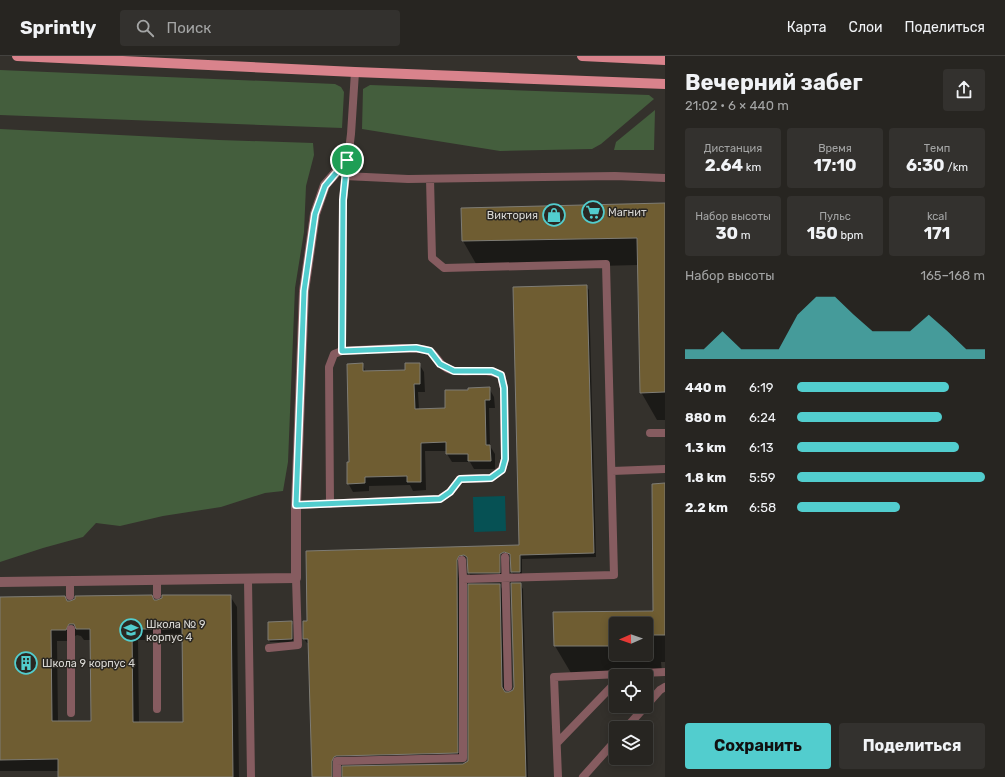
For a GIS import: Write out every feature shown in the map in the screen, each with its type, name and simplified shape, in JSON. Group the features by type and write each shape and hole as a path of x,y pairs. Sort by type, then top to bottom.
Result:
{"main road":[{"path":"17,56 355,72 665,84"},
{"path":"582,56 665,60"}],"street":[{"path":"0,582 248,580 296,578 296,505 304,291 315,214 325,186 347,160"}],"lane":[{"path":"342,351 343,200 351,134 355,72"},
{"path":"345,176 430,178 615,176 665,178"},
{"path":"430,178 432,258 444,268 606,264 614,575 463,579"},
{"path":"296,505 330,504 440,499 450,492 460,479 491,478 502,470 505,459 504,388 501,375 492,371 454,371 440,364 430,351 416,348 342,351 334,354 329,367 330,504"},
{"path":"650,433 665,433"},
{"path":"612,471 665,470"},
{"path":"505,557 508,687"},
{"path":"337,777 337,761 463,758 462,560"},
{"path":"269,648 298,645 296,578"},
{"path":"248,580 251,777"},
{"path":"70,581 70,596"},
{"path":"156,581 156,595"},
{"path":"157,629 157,709"},
{"path":"71,630 71,713"},
{"path":"653,673 665,672"},
{"path":"558,777 554,677 609,675"},
{"path":"632,721 660,690 665,687"},
{"path":"557,743 609,689"},
{"path":"583,777 609,748"}],"green space":[{"path":"0,70 335,84 341,87 344,92 342,128 0,115"},
{"path":"370,85 649,95 654,99 601,144 592,149 500,151 362,129 363,89"},
{"path":"655,110 654,150 614,150 616,142"},
{"path":"0,129 219,140 313,143 314,155 306,186 304,232 295,288 288,462 283,491 265,493 221,507 163,516 120,526 96,523 83,537 0,562"}],"water":[{"path":"505,496 506,531 474,532 473,497"}],"building":[{"path":"665,203 665,392 640,393 637,238 462,241 461,208"},
{"path":"587,285 594,553 520,555 520,572 511,572 510,554 504,552 500,554 500,573 468,573 467,557 464,555 459,556 457,560 458,753 336,756 332,761 332,777 312,777 308,639 303,639 303,621 307,621 306,551 519,545 513,287"},
{"path":"363,363 363,371 405,370 405,363 420,363 420,384 414,384 415,409 445,408 445,390 468,390 468,388 490,387 490,400 485,400 486,445 490,445 491,461 468,461 468,454 446,454 446,442 421,443 421,482 407,482 407,476 365,477 365,483 347,484 347,462 349,462 347,364"},
{"path":"665,483 665,635 653,635 653,617 609,617 609,646 554,646 553,612 653,611 652,484"},
{"path":"511,583 521,583 526,777 342,777 342,766 463,764 468,761 468,584 500,584 502,687 505,692 509,692 513,690 514,687"},
{"name":"Школа 9 корпус 4","path":"152,595 154,600 157,600 162,598 162,595 231,595 233,777 58,777 58,759 0,760 0,597 65,596 67,601 70,601 75,599 75,596","holes":["69,624 74,624 76,629 90,629 91,721 52,721 51,630 66,630","155,624 159,624 162,629 182,628 183,722 133,722 132,629 152,629"]},
{"path":"292,621 292,639 268,640 268,622"}],"place":[{"name":"Магнит","path":"593,212"},
{"name":"Виктория","path":"554,215"},
{"name":"Школа № 9 корпус 4","path":"131,630"},
{"name":"Школа 9 корпус 4","path":"26,663"}],"route":[{"path":"347,160 343,200 342,351 416,348 430,351 440,364 454,371 492,371 501,375 504,388 505,459 502,470 491,478 460,479 450,492 440,499 296,505 304,291 315,214 325,186 347,160"}]}
